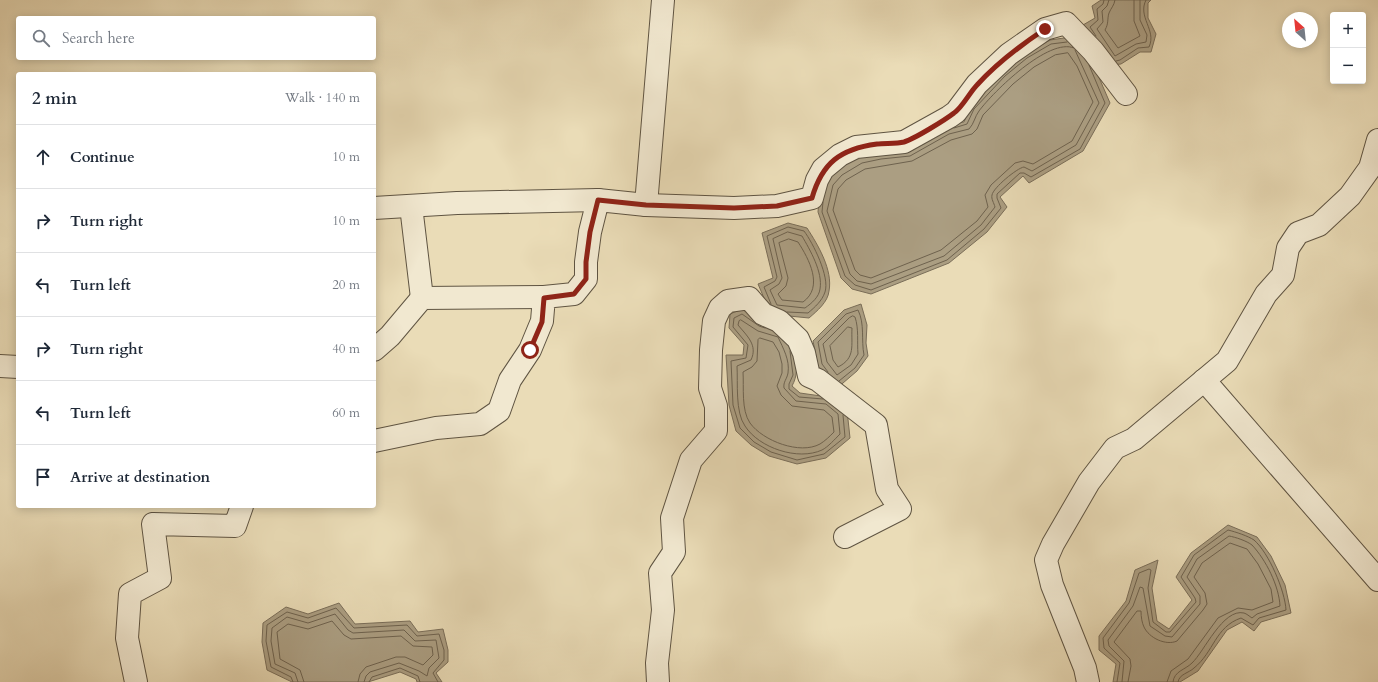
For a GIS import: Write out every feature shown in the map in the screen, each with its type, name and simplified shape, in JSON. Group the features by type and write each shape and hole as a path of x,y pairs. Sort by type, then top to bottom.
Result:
{"street":[{"path":"646,205 663,0"},
{"path":"376,208 598,200 646,205 734,208 777,206 812,198 817,180 823,169 840,155 856,147 904,142 949,117 956,112 977,84 1009,54 1045,29 1066,23 1092,51 1126,94"},
{"path":"1088,682 1085,668 1052,585 1046,560 1053,544 1089,482 1115,448 1134,439 1227,361 1266,294 1283,274 1288,248 1298,233 1319,225 1350,196 1370,168 1378,140"},
{"path":"422,298 544,298 574,294 586,279 586,262 590,232 598,200"},
{"path":"376,348 390,336 422,298 411,206"},
{"path":"376,441 436,428 480,424 499,411 510,380 530,350 542,322 544,298"},
{"path":"658,682 657,663 663,610 660,573 674,552 672,518 691,460 716,431 716,406 710,388 711,350 714,321 720,308 728,301 748,298 763,314 778,321 798,339 804,352 809,376 818,380 876,425 887,489 900,509 845,536"},
{"path":"0,366 16,367"},
{"path":"1204,380 1378,580"},
{"path":"136,682 127,638 130,594 160,578 153,524 235,526 241,508"}],"water":[{"path":"1101,0 1151,0 1148,3 1148,18 1156,34 1151,52 1140,52 1121,64 1110,65 1083,25 1095,18 1092,6"},
{"path":"1071,37 1091,59 1110,103 1083,151 1029,183 1023,176 1000,197 1007,207 987,232 949,263 871,294 852,289 841,278 818,212 819,198 825,181 836,168 859,155 946,125 964,122 970,107 1003,73 1025,55 1050,40"},
{"path":"788,223 807,228 824,258 829,275 830,283 827,299 809,318 779,315 770,312 758,284 773,278 762,233"},
{"path":"861,304 867,325 866,343 868,356 857,371 836,389 818,366 813,341 844,310"},
{"path":"742,309 761,323 783,329 795,357 796,371 792,386 800,393 821,396 847,410 850,438 826,458 797,464 769,456 751,445 736,431 729,405 726,355 743,355 744,345 729,328 730,314"},
{"path":"1228,525 1257,537 1271,556 1285,585 1291,613 1261,622 1254,631 1242,622 1227,630 1198,671 1180,682 1113,682 1116,664 1099,650 1099,636 1126,601 1135,570 1158,560 1152,588 1157,621 1169,629 1192,600 1176,577 1191,553"},
{"path":"339,603 355,624 410,621 418,632 443,629 448,650 448,662 436,673 442,682 417,682 416,679 400,672 368,682 292,682 267,670 262,642 263,623 286,607 308,614"}],"route":[{"path":"530,350 542,322 544,298 574,294 586,279 586,262 590,232 598,200 646,205 734,208 777,206 812,198 817,180 823,169 840,155 856,147 904,142 956,112 966,96 992,69 1009,54 1045,29"}]}
